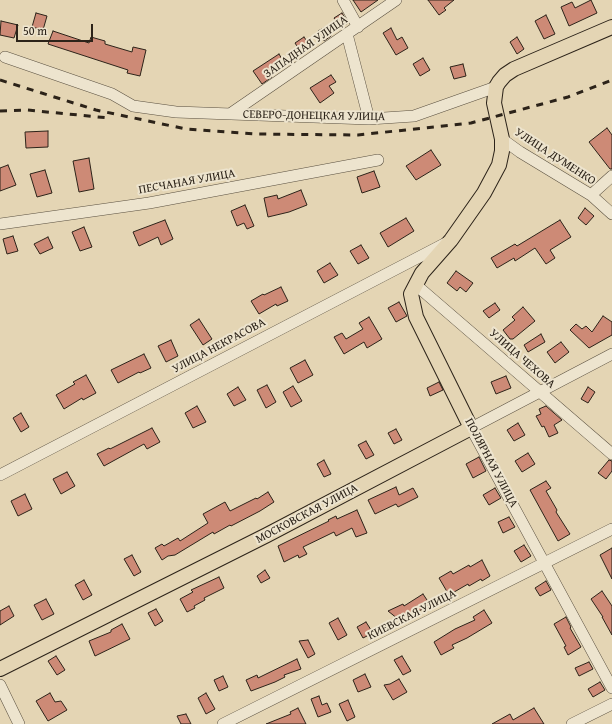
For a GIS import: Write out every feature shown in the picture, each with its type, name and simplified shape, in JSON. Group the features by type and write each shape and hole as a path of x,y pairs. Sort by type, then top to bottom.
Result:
{"main road":[{"name":"СЕВЕРО-ДОНЕЦКАЯ УЛИЦА","path":"496,87 505,75 514,69 612,27"},
{"name":"ПОЛЯРНАЯ УЛИЦА","path":"471,428 416,317 411,294 422,273 451,240 484,193 494,177 499,165 502,151 502,139 494,103 496,87"},
{"name":"МОСКОВСКАЯ УЛИЦА","path":"0,669 267,535 471,428"}],"street":[{"path":"343,0 358,26"},
{"name":"ЗАПАДНАЯ УЛИЦА","path":"230,114 396,0"},
{"path":"347,34 369,118"},
{"name":"СЕВЕРО-ДОНЕЦКАЯ УЛИЦА","path":"5,57 112,94 133,106 176,112 369,118 414,116 496,87"},
{"name":"УЛИЦА ДУМЕНКО","path":"502,139 520,152 591,195 612,214"},
{"name":"ПЕСЧАНАЯ УЛИЦА","path":"0,224 148,203 378,160"},
{"path":"591,195 612,176"},
{"name":"УЛИЦА НЕКРАСОВА","path":"0,475 451,240"},
{"name":"УЛИЦА ЧЕХОВА","path":"416,285 612,454"},
{"name":"МОСКОВСКАЯ УЛИЦА","path":"471,428 612,354"},
{"name":"ПОЛЯРНАЯ УЛИЦА","path":"471,428 612,688"},
{"name":"КИЕВСКАЯ УЛИЦА","path":"223,724 612,530"},
{"path":"0,685 19,724"},
{"path":"572,724 612,704"}],"building":[{"path":"353,0 378,0 361,12"},
{"path":"428,0 454,0 444,8 446,10 439,15"},
{"path":"591,0 597,13 569,26 561,7 572,2 575,8"},
{"path":"36,13 47,16 43,30 32,27"},
{"path":"342,13 348,23 330,33 331,36 324,41 318,31 336,21 334,18"},
{"path":"546,15 555,34 544,39 535,21"},
{"path":"1,21 18,25 14,38 0,35"},
{"path":"391,28 397,40 402,37 408,48 396,55 383,33"},
{"path":"53,31 89,43 91,37 105,41 105,44 132,52 133,47 146,50 140,76 127,73 128,70 48,44"},
{"path":"304,37 311,47 302,54 295,43"},
{"path":"517,37 524,49 517,54 510,42"},
{"path":"279,54 286,66 262,84 253,71"},
{"path":"423,58 430,70 420,76 413,64"},
{"path":"463,64 466,76 454,79 450,67"},
{"path":"331,75 336,82 329,86 334,93 320,103 310,88"},
{"path":"607,128 612,135 612,169 610,169 589,142"},
{"path":"48,131 48,147 26,148 25,132"},
{"path":"431,150 441,165 416,180 406,166"},
{"path":"89,158 94,189 79,192 73,161"},
{"path":"8,165 16,185 0,191 0,168"},
{"path":"45,170 52,193 37,197 30,174"},
{"path":"374,171 380,187 362,193 357,177"},
{"path":"301,190 307,205 289,212 268,217 264,198 277,195 278,199"},
{"path":"245,205 254,226 247,229 244,223 237,226 231,211"},
{"path":"585,208 594,216 586,225 578,218"},
{"path":"406,218 414,231 388,247 380,233"},
{"path":"165,220 173,239 161,245 158,237 139,246 133,232"},
{"path":"560,220 571,237 550,250 555,258 546,264 535,248 515,261 514,258 497,268 491,258 515,244 517,246"},
{"path":"84,227 92,247 80,251 72,232"},
{"path":"13,236 18,251 7,254 3,239"},
{"path":"48,237 53,248 40,254 34,244"},
{"path":"361,245 369,258 358,264 350,251"},
{"path":"330,263 338,275 324,283 317,271"},
{"path":"456,271 473,283 466,292 460,287 457,291 447,283"},
{"path":"281,287 288,301 277,306 276,304 259,314 251,301 263,294 264,295"},
{"path":"399,302 407,316 396,322 388,308"},
{"path":"495,303 500,310 489,318 483,311"},
{"path":"523,307 535,321 513,339 510,339 503,330 515,320 512,317"},
{"path":"603,316 612,322 612,335 589,348 570,330 576,324 582,329 586,326 592,332"},
{"path":"369,317 382,339 367,348 364,342 344,354 334,337 342,333 346,339 363,329 359,323"},
{"path":"199,319 212,339 203,345 190,325"},
{"path":"541,334 545,342 528,352 524,345"},
{"path":"171,340 178,356 166,362 158,346"},
{"path":"561,342 569,352 555,363 547,352"},
{"path":"144,354 151,368 140,373 139,372 118,383 111,370"},
{"path":"305,360 313,375 298,383 290,368"},
{"path":"86,375 96,393 83,400 82,398 64,409 56,395 75,384 73,382"},
{"path":"506,376 511,388 496,394 491,382"},
{"path":"439,382 443,390 430,396 427,388"},
{"path":"267,385 276,402 266,408 257,390"},
{"path":"293,386 302,401 291,407 283,392"},
{"path":"238,387 246,400 234,406 227,394"},
{"path":"588,387 595,392 588,403 581,399"},
{"path":"197,406 206,422 193,428 185,413"},
{"path":"546,406 562,420 554,425 558,433 549,437 544,426 542,427 536,416 541,414 539,409"},
{"path":"21,413 29,427 21,432 13,418"},
{"path":"518,423 525,435 514,441 507,430"},
{"path":"152,428 160,442 147,449 144,444 104,466 97,454"},
{"path":"396,429 402,440 394,444 388,433"},
{"path":"366,441 374,455 366,459 358,445"},
{"path":"528,453 535,464 522,472 515,461"},
{"path":"479,457 486,471 473,478 466,464"},
{"path":"324,460 331,474 324,477 317,464"},
{"path":"609,460 612,461 612,471 606,479 598,473"},
{"path":"67,472 75,486 61,494 53,479"},
{"path":"546,481 551,488 546,491 557,510 556,512 570,534 558,541 530,490"},
{"path":"396,487 399,495 413,488 418,497 398,507 396,504 375,514 368,500"},
{"path":"495,488 501,498 489,505 483,495"},
{"path":"268,492 274,502 231,526 230,525 214,534 213,532 175,555 168,556 162,560 155,548 162,544 164,546 178,538 180,541 208,523 203,514 225,502 230,511 256,498 257,499"},
{"path":"25,494 32,509 18,516 11,501"},
{"path":"357,510 367,533 356,537 352,528 336,536 334,532 303,547 307,554 299,558 298,555 284,562 278,546 329,521 328,520 336,516 337,519"},
{"path":"509,517 515,527 503,533 498,522"},
{"path":"524,545 531,556 521,562 514,551"},
{"path":"612,548 612,579 600,555"},
{"path":"132,555 141,572 134,576 124,559"},
{"path":"482,560 490,576 469,586 468,584 449,595 439,578 451,571 453,574 469,565 470,567"},
{"path":"265,570 270,578 261,583 257,576"},
{"path":"219,577 224,588 204,598 205,600 187,612 180,599 193,592 191,590"},
{"path":"84,580 92,595 83,600 75,585"},
{"path":"546,581 551,590 540,596 535,588"},
{"path":"602,591 612,606 612,635 603,617 591,599"},
{"path":"423,594 431,606 398,619 388,611 403,604 404,606"},
{"path":"46,599 54,614 42,620 34,605"},
{"path":"9,606 14,616 0,625 0,611"},
{"path":"156,609 163,621 155,626 148,613"},
{"path":"484,610 492,623 452,645 454,648 441,655 434,642 455,629 475,620 473,617"},
{"path":"566,617 571,627 570,628 581,647 568,655 564,647 566,646 554,624"},
{"path":"338,618 347,635 338,640 329,623"},
{"path":"366,622 373,633 363,638 357,627"},
{"path":"122,624 130,639 95,656 89,641 111,632 111,630"},
{"path":"308,640 315,654 308,658 299,641"},
{"path":"56,656 65,670 57,675 48,661"},
{"path":"402,656 411,671 403,675 394,660"},
{"path":"297,659 301,669 284,675 285,677 275,682 251,691 246,680 257,675 258,678"},
{"path":"589,662 593,669 579,676 575,668"},
{"path":"365,674 371,687 358,692 353,680"},
{"path":"223,676 228,687 219,691 214,680"},
{"path":"399,679 407,692 393,700 384,685 390,684"},
{"path":"600,682 605,690 593,697 588,689"},
{"path":"50,693 55,702 61,701 67,710 48,721 36,701"},
{"path":"206,693 215,709 206,714 198,698"},
{"path":"319,696 322,705 327,703 331,712 318,717 311,699"},
{"path":"348,700 355,717 347,721 339,704"},
{"path":"298,708 306,724 266,724 291,714 290,712"},
{"path":"534,708 544,724 492,724 510,714 513,720"},
{"path":"186,714 191,724 181,724 177,716"}],"railway":[{"path":"0,80 96,110 186,129 256,134 358,135 471,123 568,97 612,80"},
{"path":"0,111 27,110 109,118"}]}
